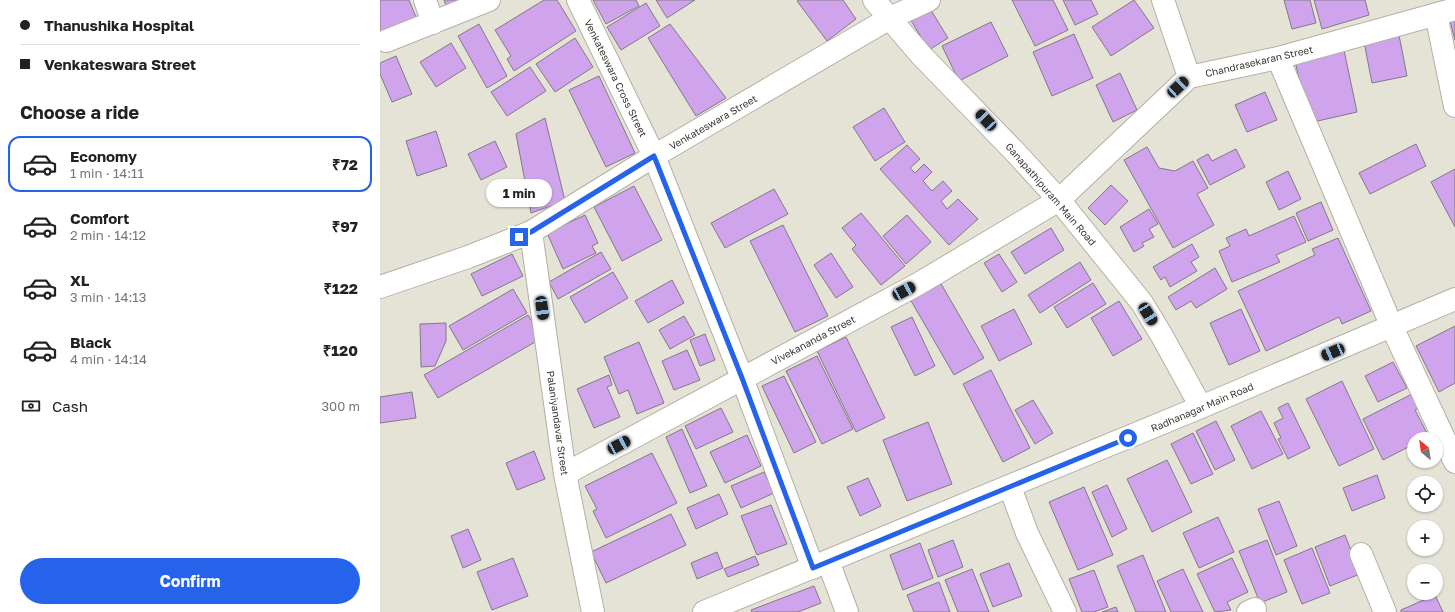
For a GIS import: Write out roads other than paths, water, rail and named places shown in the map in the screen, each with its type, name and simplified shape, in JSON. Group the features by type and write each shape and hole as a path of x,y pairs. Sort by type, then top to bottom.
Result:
{"street":[{"path":"426,0 433,22"},
{"path":"386,42 489,0"},
{"name":"Venkateswara Cross Street","path":"578,0 654,156 742,378 821,564 847,612"},
{"name":"Ganapathipuram Main Road","path":"874,0 921,54 1018,154 1059,200 1142,303 1201,407"},
{"name":"Venkateswara Street","path":"380,287 468,257 531,232 654,156 890,18 929,0"},
{"path":"1059,200 1189,77 1163,0"},
{"path":"1445,11 1455,106"},
{"name":"Chandrasekaran Street","path":"1189,77 1278,58 1445,11"},
{"path":"1278,58 1392,327 1455,462"},
{"name":"Vivekananda Street","path":"565,474 918,284 1059,200"},
{"name":"Palaniyandavar Street","path":"531,232 565,474 593,612"},
{"name":"Radhanagar Main Road","path":"704,612 1201,407 1455,299"},
{"path":"1010,486 1027,533 1065,612"},
{"path":"1361,554 1385,612"}]}
